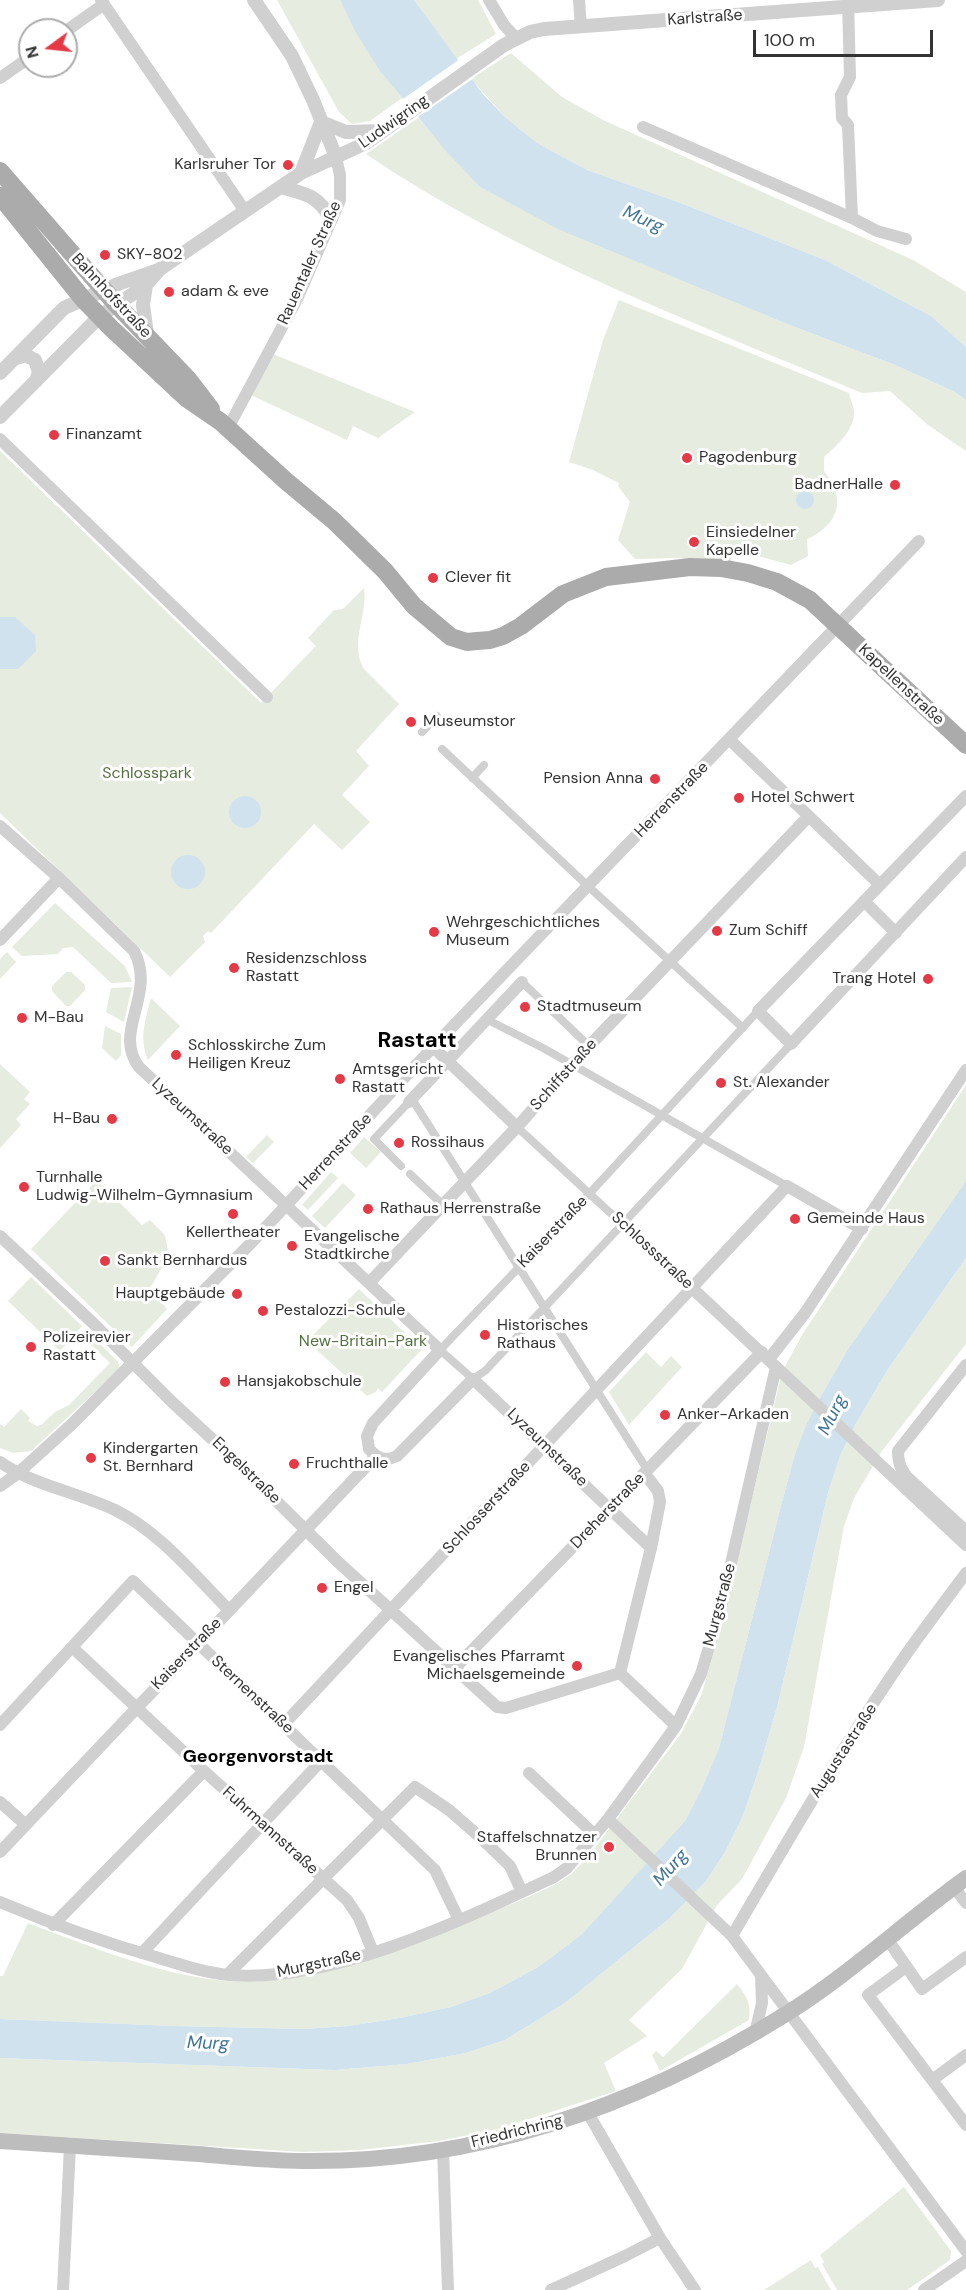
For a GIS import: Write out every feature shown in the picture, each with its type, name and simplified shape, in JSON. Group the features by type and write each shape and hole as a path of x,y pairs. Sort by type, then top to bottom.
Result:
{"main road":[{"name":"Bahnhofstraße","path":"0,171 103,290 188,379 224,425"},
{"name":"Bahnhofstraße","path":"0,196 83,299 100,316 186,398 224,425 334,521 396,583 405,597 434,624 451,637 467,642 490,640 503,636"},
{"name":"Kapellenstraße","path":"503,636 563,594 583,585 624,574 690,567 721,568 777,582 810,600 966,745"},
{"name":"Friedrichring","path":"0,2141 302,2161 361,2160 443,2149 516,2134 588,2113 662,2083 755,2033 789,2013 888,1940 960,1883"}],"street":[{"name":"Rauentaler Straße","path":"224,425 297,299 340,200 341,188 336,158 292,56 254,0"},
{"path":"489,0 504,25 510,42"},
{"path":"579,0 581,27"},
{"name":"Karlstraße","path":"581,27 848,4 938,0"},
{"path":"78,22 103,2 245,211"},
{"path":"848,4 850,77 841,95 842,118 849,125 852,218"},
{"name":"Ludwigring","path":"5,365 63,308 160,269 301,173 336,158 363,138 383,131 510,42 544,29 581,27"},
{"path":"0,78 18,65"},
{"path":"301,173 321,122 363,138"},
{"path":"643,127 877,231 906,239"},
{"path":"281,187 316,199 326,208 332,219"},
{"name":"Ludwigring","path":"0,417 100,316 146,285 160,269"},
{"path":"146,285 143,305 147,334"},
{"path":"5,365 25,355 35,360 39,372 34,382"},
{"path":"0,439 267,697"},
{"path":"837,625 919,541"},
{"name":"Herrenstraße","path":"0,1486 17,1474 133,1364 286,1206 433,1047 730,740 837,625"},
{"path":"422,732 437,716"},
{"path":"730,740 880,885"},
{"path":"442,749 743,1028"},
{"path":"472,778 484,765"},
{"name":"Kaiserstraße","path":"0,1852 375,1456 367,1445 368,1430 440,1350 590,1193 758,1011 966,796"},
{"name":"Schiffstraße","path":"369,1283 517,1127 571,1065 809,816"},
{"name":"Lyzeumstraße","path":"0,826 127,943 139,959 142,984 129,1044 134,1061 651,1548"},
{"path":"375,1456 385,1459 397,1456 473,1379 485,1371 701,1137 966,857"},
{"path":"0,940 59,878"},
{"path":"864,902 896,933"},
{"path":"522,982 589,1046"},
{"name":"Herrenstraße","path":"401,1166 374,1139 522,982"},
{"path":"758,1011 790,1044"},
{"path":"488,1020 543,1048 862,1229"},
{"name":"Schlossstraße","path":"433,1047 966,1545"},
{"name":"Murgstraße","path":"0,1902 53,1924 142,1953 206,1971 250,1976 300,1970 373,1952 459,1920 522,1893 567,1868 608,1819 676,1726 701,1674 721,1607 769,1359 805,1313 966,1070"},
{"path":"411,1101 597,1391 660,1496 651,1548 620,1673 676,1726"},
{"path":"410,1174 443,1205"},
{"name":"Schlosserstraße","path":"284,1724 787,1186"},
{"name":"Engelstraße","path":"0,1236 94,1323 133,1364 390,1610 493,1704 506,1708 620,1673"},
{"name":"Dreherstraße","path":"454,1669 646,1472 769,1359"},
{"path":"966,1365 898,1451 899,1465 908,1478 966,1532"},
{"path":"0,1462 17,1474 115,1510 140,1526 161,1542 229,1610"},
{"name":"Augustastraße","path":"732,1936 796,1825 851,1739 906,1654 966,1573"},
{"name":"Sternenstraße","path":"72,1647 133,1581 435,1870 459,1920"},
{"path":"0,1725 72,1647"},
{"name":"Fuhrmannstraße","path":"72,1647 204,1771 347,1900 355,1910 373,1952"},
{"path":"142,1953 322,1760"},
{"path":"53,1924 204,1771"},
{"path":"529,1773 595,1835"},
{"path":"228,1974 415,1787 449,1810 482,1838 510,1866 522,1893"},
{"path":"0,1802 26,1824"},
{"path":"608,1819 732,1936 966,2251"},
{"path":"960,1883 966,1903"},
{"path":"888,1940 922,1989 966,1957"},
{"path":"906,1967 868,1995 966,2125"},
{"path":"755,2033 762,2003 761,1975"},
{"path":"932,2080 966,2055"},
{"path":"588,2113 660,2238 695,2290"},
{"path":"63,2290 70,2145"},
{"path":"443,2149 448,2290"},
{"path":"551,2290 660,2238"},
{"path":"924,2290 966,2261"}],"green space":[{"path":"277,0 340,0 368,51 402,98 370,121 352,124 339,112"},
{"path":"414,0 478,0 496,34 456,59"},
{"path":"511,53 562,97 603,120 913,260 966,292 966,347 931,316 825,260 678,202 587,170 537,143 505,117 471,79"},
{"path":"418,118 480,187 558,228 787,324 895,365 953,391 966,400 966,451 928,425 890,391 862,393 608,286 484,225 424,191 366,154"},
{"path":"619,300 849,393 854,410 851,425 839,443 824,457 824,471 836,491 836,510 826,526 807,539 808,556 791,565 736,550 730,562 680,558 635,559 618,540 630,502 618,486 619,483 593,470 569,462 603,340"},
{"path":"273,354 415,412 378,438 353,426 347,440 251,395"},
{"name":"Schlosspark","path":"0,451 261,703 316,646 308,638 334,610 343,609 364,588 364,608 358,639 360,659 364,669 399,704 356,751 369,766 342,795 370,822 342,850 314,824 211,933 208,931 203,936 205,942 170,977 0,813"},
{"path":"55,903 125,966 132,982 111,983 73,947 63,948 58,954 22,956 12,947"},
{"path":"7,952 16,962 0,979 0,959"},
{"path":"66,972 71,972 85,985 85,990 70,1006 66,1006 52,991 52,986"},
{"path":"132,987 124,1022 106,1012 111,988"},
{"path":"151,998 180,1026 148,1060 143,1037"},
{"path":"105,1026 121,1034 121,1055 116,1061 102,1048"},
{"path":"0,1064 30,1092 24,1099 30,1104 16,1119 21,1125 0,1148"},
{"path":"966,1085 966,1181 848,1349 806,1425 783,1498 719,1748 702,1788 685,1821 581,1935 538,1967 490,1993 451,2007 348,2026 304,2029 0,2019 0,1976 3,1976 28,1923 112,1954 173,1972 232,1981 261,1981 313,1974 387,1952 525,1898 561,1881 576,1870 680,1735 701,1696 721,1628 782,1372 802,1335"},
{"path":"267,1135 274,1142 253,1163 246,1157"},
{"path":"364,1137 381,1152 366,1168 350,1153"},
{"path":"331,1172 338,1178 308,1210 302,1205"},
{"path":"97,1180 142,1225 150,1220 165,1235 169,1256 150,1288 167,1309 132,1347 31,1249"},
{"path":"343,1183 356,1195 325,1228 312,1216"},
{"path":"966,1258 966,1344 882,1451 854,1498 844,1526 804,1747 786,1798 742,1879 717,1905 682,1969 629,2020 647,2036 604,2063 616,2091 498,2129 439,2141 360,2150 303,2152 0,2133 0,2058 335,2070 407,2064 466,2053 505,2040 565,2003 670,1918 706,1881 725,1852 742,1818 777,1707 828,1493 840,1456 855,1425 888,1369"},
{"path":"31,1277 82,1326 60,1351 8,1301"},
{"name":"New-Britain-Park","path":"359,1289 422,1349 382,1392 378,1388 376,1392 367,1396 307,1341"},
{"path":"91,1335 118,1362 120,1369 31,1451 13,1453 0,1448 0,1424 4,1427 21,1409 30,1418 28,1421 37,1426 41,1425 55,1412 69,1405 110,1363 86,1340"},
{"path":"646,1352 661,1367 671,1356 682,1367 629,1425 609,1392"},
{"path":"737,1984 748,2000 749,2020 660,2071 652,2055 656,2051 663,2057"},
{"path":"904,2187 951,2251 950,2260 907,2290 837,2290 822,2264 824,2262 820,2255"},
{"path":"811,2260 815,2268 818,2267 831,2290 764,2290"}],"water":[{"name":"Murg","path":"340,0 414,0 482,93 505,117 537,143 587,170 678,202 825,260 931,316 966,347 966,400 953,391 895,365 787,324 558,229 480,187 446,151 380,71 355,31"},
{"path":"801,491 809,491 814,496 812,507 801,509 796,504 796,496"},
{"path":"0,617 15,617 35,635 36,651 18,669 0,669"},
{"path":"245,796 257,800 261,812 257,824 245,828 233,824 229,812 233,800"},
{"path":"188,855 200,860 205,872 200,884 188,889 176,884 171,872 176,860"},
{"name":"Murg","path":"966,1181 966,1258 888,1369 855,1425 840,1456 828,1493 777,1707 742,1818 725,1852 706,1881 670,1918 565,2003 505,2040 466,2053 407,2064 335,2070 0,2058 0,2019 304,2029 348,2026 400,2018 451,2007 490,1993 538,1967 581,1935 685,1821 702,1788 719,1748 783,1498 806,1425 848,1349"}],"pier":[{"path":"460,59 474,78 415,119 400,101"}],"place":[{"name":"Karlsruher Tor","path":"288,165"},
{"name":"SKY-802","path":"105,255"},
{"name":"adam & eve","path":"169,292"},
{"name":"Finanzamt","path":"54,435"},
{"name":"Pagodenburg","path":"687,458"},
{"name":"BadnerHalle","path":"895,485"},
{"name":"Einsiedelner Kapelle","path":"694,542"},
{"name":"Clever fit","path":"433,578"},
{"name":"Museumstor","path":"411,722"},
{"name":"Pension Anna","path":"655,779"},
{"name":"Hotel Schwert","path":"739,798"},
{"name":"Zum Schiff","path":"717,931"},
{"name":"Wehrgeschichtliches Museum","path":"434,932"},
{"name":"Residenzschloss Rastatt","path":"234,968"},
{"name":"Trang Hotel","path":"928,979"},
{"name":"Stadtmuseum","path":"525,1007"},
{"name":"M-Bau","path":"22,1018"},
{"name":"Schlosskirche Zum Heiligen Kreuz","path":"176,1055"},
{"name":"Amtsgericht Rastatt","path":"340,1079"},
{"name":"St. Alexander","path":"721,1083"},
{"name":"H-Bau","path":"112,1119"},
{"name":"Rossihaus","path":"399,1143"},
{"name":"Turnhalle Ludwig-Wilhelm-Gymnasium","path":"24,1187"},
{"name":"Rathaus Herrenstraße","path":"368,1209"},
{"name":"Kellertheater","path":"233,1214"},
{"name":"Gemeinde Haus","path":"795,1219"},
{"name":"Evangelische Stadtkirche","path":"292,1246"},
{"name":"Sankt Bernhardus","path":"105,1261"},
{"name":"Hauptgebäude","path":"237,1294"},
{"name":"Pestalozzi-Schule","path":"263,1311"},
{"name":"Historisches Rathaus","path":"485,1335"},
{"name":"Polizeirevier Rastatt","path":"31,1347"},
{"name":"Hansjakobschule","path":"225,1382"},
{"name":"Anker-Arkaden","path":"665,1415"},
{"name":"Kindergarten St. Bernhard","path":"91,1458"},
{"name":"Fruchthalle","path":"294,1464"},
{"name":"Engel","path":"322,1588"},
{"name":"Evangelisches Pfarramt Michaelsgemeinde","path":"577,1666"},
{"name":"Staffelschnatzer Brunnen","path":"609,1847"}],"district":[{"name":"Rastatt","path":"417,1041"},
{"name":"Georgenvorstadt","path":"258,1757"}]}
